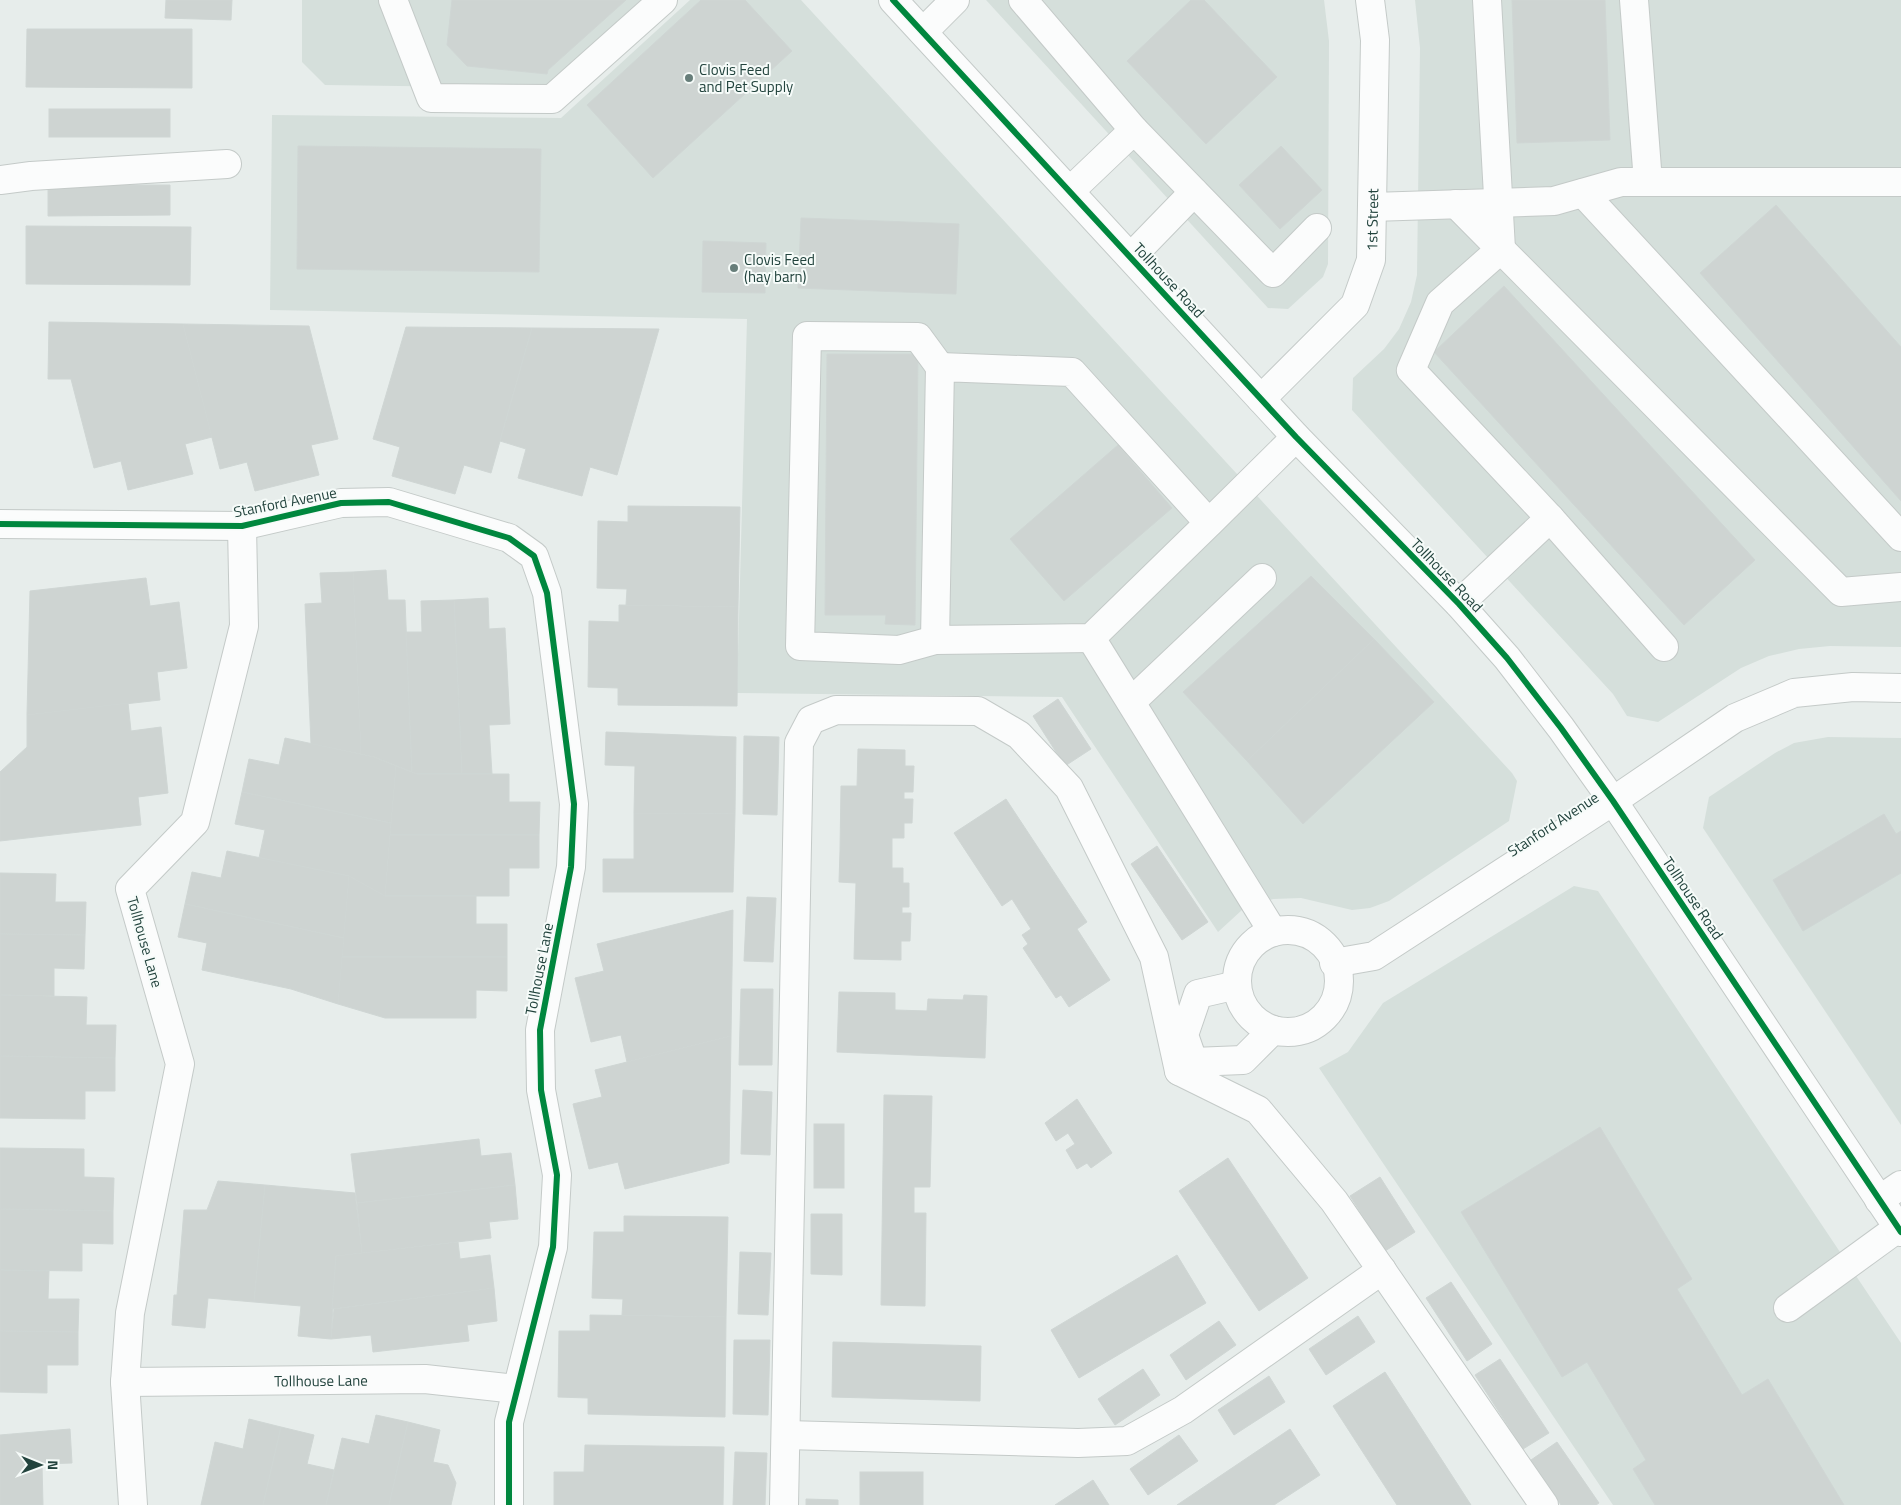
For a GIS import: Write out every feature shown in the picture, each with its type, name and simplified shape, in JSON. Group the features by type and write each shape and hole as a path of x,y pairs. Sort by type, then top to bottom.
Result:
{"street":[{"path":"393,0 432,98 542,99 552,99 663,0"},
{"name":"Tollhouse Road","path":"893,0 1296,437 1459,604 1507,658 1562,728 1614,800 1890,1192 1900,1230"},
{"path":"923,32 955,0"},
{"path":"1023,0 1134,130 1273,273 1317,228"},
{"name":"1st Street","path":"1261,399 1355,305 1371,260 1375,40 1370,0"},
{"path":"1487,0 1500,203 1501,249 1440,303 1411,370 1550,518 1664,647"},
{"path":"1634,0 1648,182"},
{"path":"1070,191 1134,130"},
{"path":"0,180 31,176 227,164"},
{"path":"1372,207 1554,201 1621,182 1901,182"},
{"path":"1131,257 1194,192"},
{"path":"1584,193 1901,538"},
{"path":"1456,204 1841,592 1901,587"},
{"path":"934,640 940,368 918,337 807,336 800,646 899,650 934,640 1091,638 1296,437"},
{"path":"940,368 1072,372 1209,523"},
{"name":"Stanford Avenue","path":"0,524 242,526 342,503 389,502 510,538 534,556"},
{"path":"1459,604 1550,518"},
{"name":"Tollhouse Lane","path":"132,1505 125,1382 130,1313 180,1064 130,889 195,822 244,626 242,526"},
{"name":"Tollhouse Lane","path":"509,1505 509,1422 553,1247 557,1175 541,1090 540,1030 571,867 574,804 547,593 534,556"},
{"path":"1131,702 1262,578"},
{"path":"1091,638 1273,932"},
{"name":"Stanford Avenue","path":"1334,963 1374,956 1614,800 1735,718 1794,693 1853,687 1901,688"},
{"path":"784,1505 799,743 811,720 836,710 978,711 1019,735 1069,788 1154,957 1186,1066 1258,1110 1334,1201 1544,1505"},
{"path":"1290,930 1306,933 1320,942 1332,956 1334,963 1338,972 1338,989 1332,1006 1322,1019 1307,1029 1290,1032 1273,1030 1259,1024 1248,1013 1240,1000 1237,985 1238,968 1246,952 1258,940 1273,932 1290,930"},
{"path":"1186,1066 1184,1035 1198,994 1237,985"},
{"path":"1186,1066 1242,1060 1273,1030"},
{"path":"1788,1308 1900,1230"},
{"path":"786,1435 1078,1442 1127,1441 1183,1410 1382,1270"},
{"name":"Tollhouse Lane","path":"125,1382 425,1379 516,1389"}],"shaded area":[{"path":"302,0 645,0 550,88 325,85 302,62"},
{"path":"690,0 801,0 1512,773 1517,781 1509,821 1389,901 1370,908 1352,910 1301,898 1273,899 1242,910 1218,932 1062,697 737,693 747,319 270,310 272,115 561,118"},
{"path":"986,0 1324,0 1329,41 1328,264 1323,277 1288,309 1268,308"},
{"path":"1415,0 1901,0 1901,647 1830,646 1799,649 1769,656 1741,668 1658,722 1627,716 1613,694 1352,410 1353,378 1384,349 1399,329 1411,302 1417,275 1420,48"},
{"path":"1828,737 1901,738 1901,1125 1703,828 1709,797 1775,753 1794,743"},
{"path":"1574,886 1598,891 1901,1343 1901,1505 1613,1505 1319,1068 1348,1052 1383,1003"}],"building":[{"path":"166,0 232,0 231,20 165,18"},
{"path":"452,0 626,0 548,70 547,74 467,66 447,45"},
{"name":"Clovis Feed and Pet Supply","path":"701,0 745,0 792,51 653,178 587,105"},
{"path":"1191,0 1204,0 1277,77 1206,144 1127,61"},
{"path":"1512,0 1605,0 1610,140 1517,143"},
{"path":"27,29 192,29 192,88 26,87"},
{"path":"49,109 170,109 170,137 49,137"},
{"path":"298,146 541,149 539,272 297,269"},
{"path":"1281,146 1322,190 1280,229 1239,185"},
{"path":"48,185 170,185 170,215 48,216"},
{"path":"1776,205 1901,347 1901,501 1700,273"},
{"path":"801,218 959,224 956,294 798,288"},
{"path":"26,226 191,227 190,285 26,284"},
{"name":"Clovis Feed (hay barn)","path":"703,241 766,243 765,293 702,292"},
{"path":"1504,286 1755,560 1684,625 1434,352"},
{"path":"49,322 183,324 212,437 185,444 193,474 128,490 121,461 94,468 71,379 48,379"},
{"path":"183,324 309,326 338,439 311,445 319,475 255,491 247,462 220,469"},
{"path":"406,327 532,328 491,473 464,465 455,494 392,476 400,447 373,439"},
{"path":"532,328 659,329 617,475 590,467 582,496 518,478 526,449 500,441"},
{"path":"827,354 918,354 915,625 885,624 886,615 825,615"},
{"path":"1118,445 1172,508 1064,601 1010,539"},
{"path":"628,506 740,507 738,607 626,605 627,589 597,588 598,521 628,522"},
{"path":"386,570 388,600 405,600 412,772 361,754 353,572"},
{"path":"353,572 361,754 311,744 305,604 322,603 320,573"},
{"path":"1311,576 1374,639 1247,761 1183,692"},
{"path":"146,578 150,606 179,602 187,668 157,672 160,700 27,715 30,591"},
{"path":"488,598 489,629 505,628 510,724 489,725 492,774 462,774 454,600"},
{"path":"454,600 462,774 417,774 412,772 406,632 422,632 421,601"},
{"path":"619,605 738,607 737,706 618,705 618,688 588,687 589,621 619,622"},
{"path":"1374,639 1434,702 1303,824 1247,761"},
{"path":"1058,699 1091,749 1065,766 1033,716"},
{"path":"128,703 131,731 161,727 168,793 138,797 141,825 0,841 0,772 27,747 27,715"},
{"path":"606,732 736,737 735,814 634,813 635,766 605,765"},
{"path":"744,736 779,737 777,815 743,814"},
{"path":"285,738 374,757 396,766 391,823 242,792 249,759 279,765"},
{"path":"858,749 905,750 905,766 914,766 913,792 904,792 904,799 913,799 912,823 904,823 904,838 892,838 892,868 903,868 903,883 909,883 909,907 902,907 902,913 911,913 910,941 901,941 901,960 854,959 856,883 839,882 841,786 857,786"},
{"path":"396,766 417,774 509,774 509,802 540,802 539,835 390,835"},
{"path":"242,792 391,823 385,896 349,876 259,858 265,830 235,824"},
{"path":"1006,799 1087,922 1077,929 1110,980 1069,1007 1061,995 1056,998 1023,948 1028,944 1022,935 1031,929 1012,899 1002,906 954,833"},
{"path":"634,813 735,814 733,892 603,892 603,859 634,859"},
{"path":"1884,814 1896,834 1901,831 1901,873 1803,931 1773,880"},
{"path":"390,835 539,835 539,868 509,868 509,896 385,896"},
{"path":"1157,846 1208,922 1182,940 1131,864"},
{"path":"227,851 349,876 344,938 185,904 192,872 221,878"},
{"path":"0,873 56,874 55,902 86,902 85,935 0,934"},
{"path":"349,876 385,896 476,896 476,924 507,924 507,957 342,957"},
{"path":"747,897 776,898 773,962 744,961"},
{"path":"185,904 344,938 338,1004 291,989 202,970 207,943 178,937"},
{"path":"733,910 731,1036 627,1062 621,1035 591,1042 575,978 604,971 597,944"},
{"path":"0,934 85,935 84,969 54,968 54,996 0,995"},
{"path":"342,957 507,957 507,991 476,990 476,1018 385,1018 338,1004"},
{"path":"741,989 773,989 772,1065 739,1065"},
{"path":"839,992 895,993 895,1010 927,1011 928,999 963,1000 964,995 987,996 985,1058 837,1052"},
{"path":"0,995 87,997 86,1025 116,1025 115,1058 0,1056"},
{"path":"731,1036 729,1163 625,1189 618,1162 589,1169 573,1104 602,1097 595,1070"},
{"path":"0,1056 115,1058 115,1091 85,1091 85,1119 0,1118"},
{"path":"743,1090 772,1092 770,1155 741,1154"},
{"path":"884,1095 932,1096 930,1187 914,1187 914,1213 926,1213 925,1306 881,1305"},
{"path":"1077,1099 1112,1153 1091,1168 1087,1163 1077,1169 1066,1150 1075,1144 1068,1133 1056,1141 1045,1123"},
{"path":"814,1124 844,1124 844,1188 814,1188"},
{"path":"1600,1127 1692,1279 1677,1289 1742,1395 1768,1379 1844,1505 1655,1505 1633,1469 1646,1460 1587,1362 1562,1377 1461,1212"},
{"path":"479,1139 481,1156 511,1153 515,1185 357,1203 351,1154"},
{"path":"0,1148 84,1149 84,1177 114,1178 113,1211 0,1209"},
{"path":"1228,1158 1308,1278 1259,1311 1179,1191"},
{"path":"1380,1177 1415,1232 1385,1251 1350,1196"},
{"path":"218,1181 265,1185 254,1302 208,1298 205,1328 172,1325 174,1295 177,1295 184,1210 207,1210"},
{"path":"265,1185 355,1193 362,1253 336,1256 331,1339 298,1336 301,1306 254,1302"},
{"path":"515,1185 518,1219 489,1222 491,1238 362,1253 357,1203"},
{"path":"0,1209 113,1211 113,1244 82,1243 82,1271 0,1270"},
{"path":"811,1214 842,1214 842,1275 811,1274"},
{"path":"624,1216 728,1217 726,1317 622,1315 623,1299 592,1298 594,1232 624,1232"},
{"path":"458,1242 460,1259 490,1255 494,1288 332,1309 336,1256"},
{"path":"740,1252 771,1253 768,1315 738,1314"},
{"path":"1177,1255 1206,1303 1079,1378 1051,1330"},
{"path":"0,1270 49,1271 48,1299 79,1299 78,1332 0,1331"},
{"path":"1451,1282 1492,1344 1467,1361 1426,1298"},
{"path":"494,1288 497,1321 467,1325 469,1341 373,1352 371,1335 331,1339 334,1309"},
{"path":"590,1315 726,1317 725,1417 588,1414 588,1398 558,1397 559,1331 590,1331"},
{"path":"1358,1316 1375,1342 1326,1375 1309,1349"},
{"path":"1219,1321 1236,1345 1186,1380 1170,1355"},
{"path":"0,1331 78,1332 78,1365 47,1365 47,1393 0,1392"},
{"path":"734,1340 770,1340 768,1415 733,1414"},
{"path":"833,1342 981,1346 980,1401 832,1397"},
{"path":"1500,1359 1549,1433 1523,1449 1475,1375"},
{"path":"1143,1369 1160,1395 1115,1425 1098,1399"},
{"path":"1385,1372 1471,1505 1397,1505 1333,1406"},
{"path":"1269,1376 1285,1402 1234,1435 1218,1410"},
{"path":"376,1415 408,1422 389,1505 326,1505 342,1438 369,1444"},
{"path":"249,1419 281,1427 263,1505 201,1505 215,1442 243,1449"},
{"path":"408,1422 440,1430 433,1462 448,1465 456,1483 451,1505 389,1505"},
{"path":"281,1427 314,1435 307,1464 334,1470 326,1505 263,1505"},
{"path":"70,1429 72,1463 42,1464 43,1505 0,1505 0,1435"},
{"path":"1290,1429 1320,1475 1274,1505 1177,1505"},
{"path":"1179,1435 1198,1461 1148,1495 1130,1469"},
{"path":"1557,1442 1599,1503 1596,1505 1561,1505 1531,1460"},
{"path":"585,1445 724,1447 723,1505 554,1505 554,1472 584,1472"},
{"path":"735,1452 767,1453 765,1505 733,1505"},
{"path":"860,1472 923,1472 923,1505 860,1505"},
{"path":"1093,1480 1109,1505 1055,1505"},
{"path":"806,1499 838,1500 838,1505 806,1505"}],"cycle path":[{"path":"893,0 1296,437 1459,604 1507,658 1561,728 1613,801 1901,1232"},
{"path":"0,524 242,526 341,503 389,502 509,538 534,556 547,593 574,804 571,867 540,1030 541,1090 557,1175 553,1247 509,1422 509,1505"}],"place":[{"name":"Clovis Feed and Pet Supply","path":"689,78"},
{"name":"Clovis Feed (hay barn)","path":"734,268"}]}
